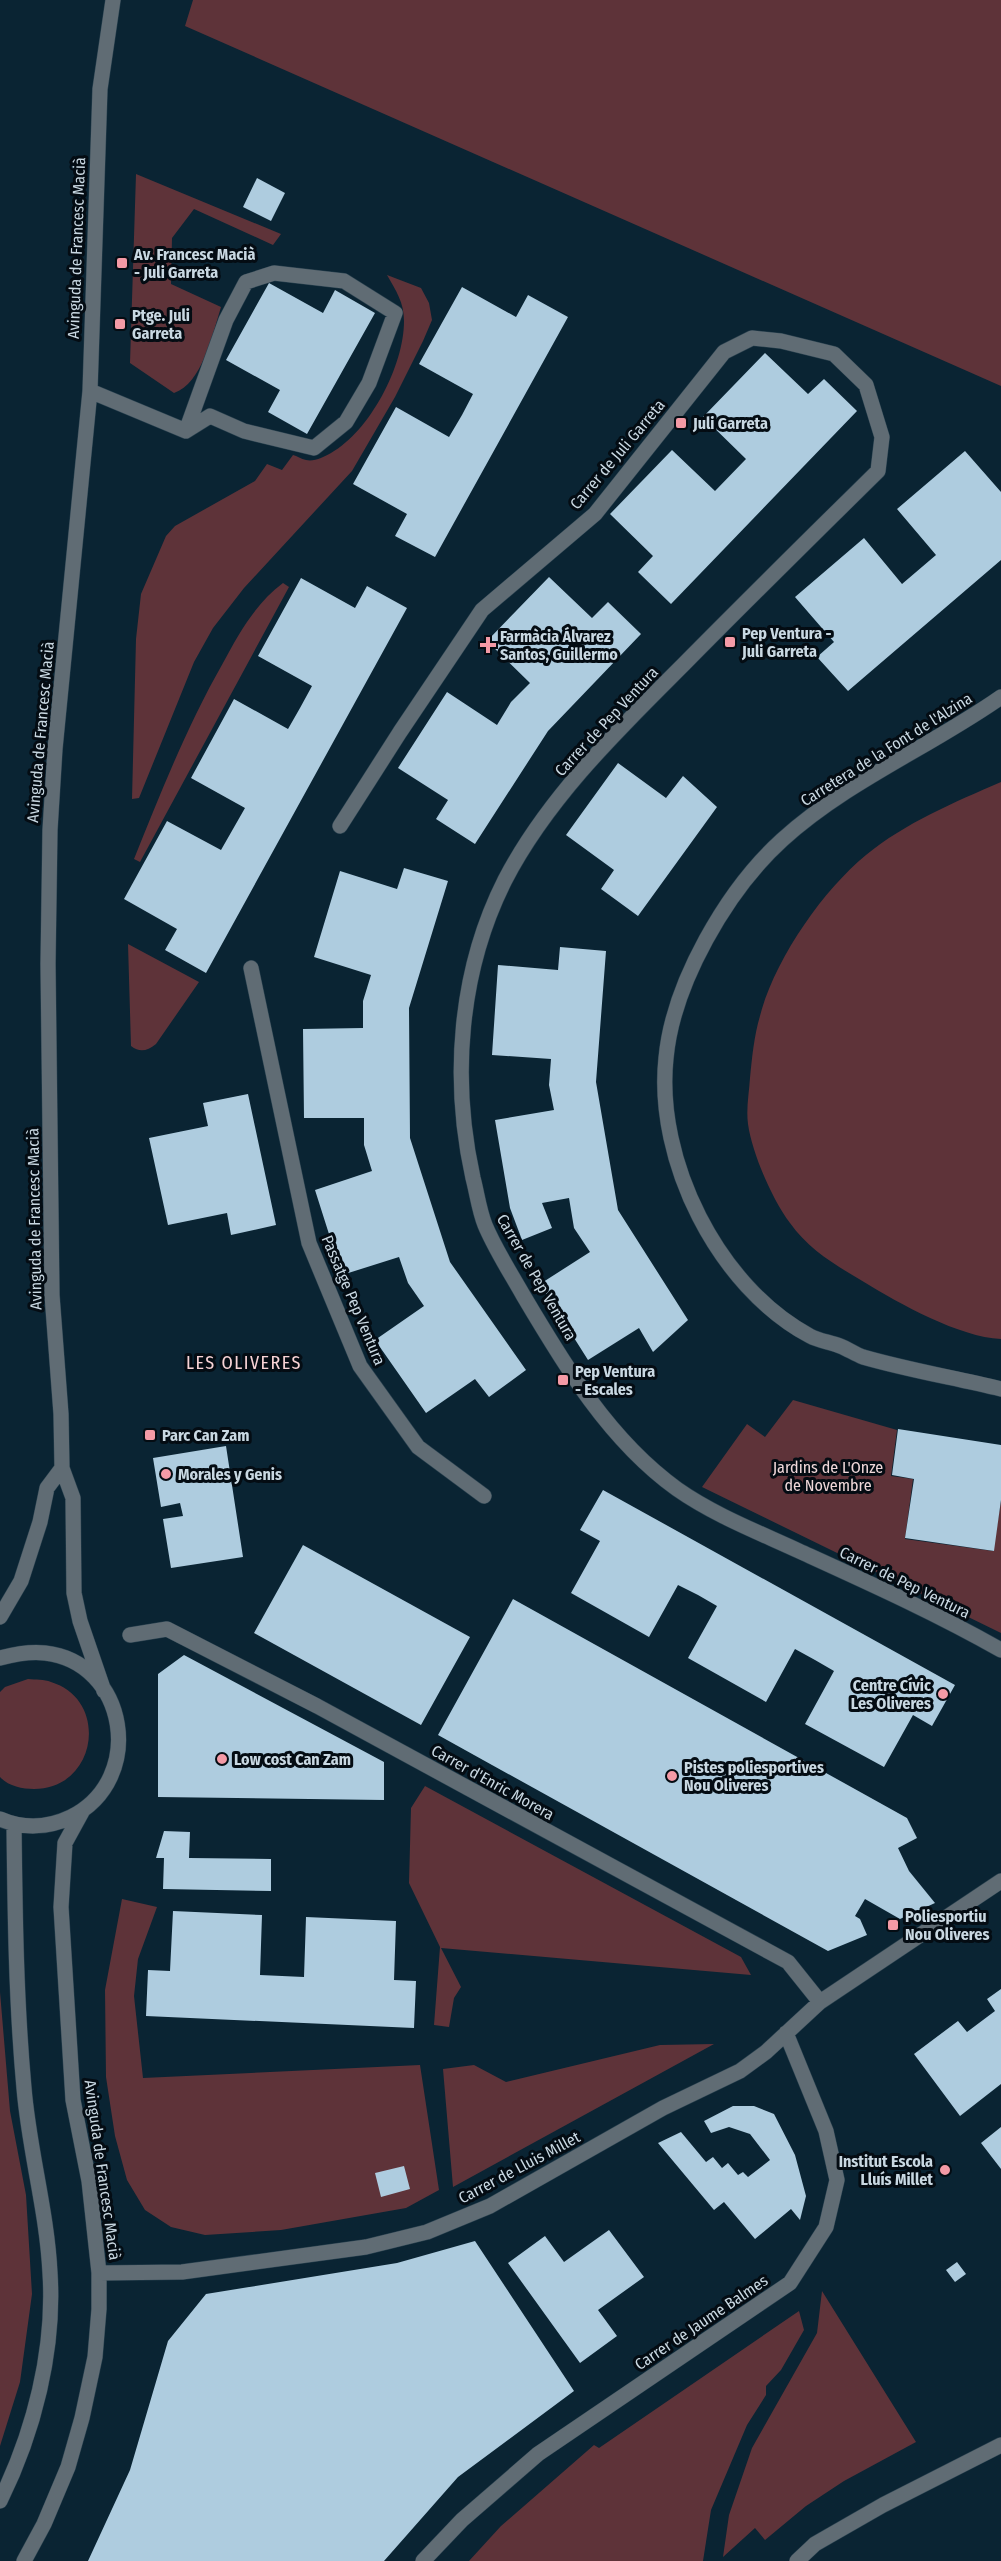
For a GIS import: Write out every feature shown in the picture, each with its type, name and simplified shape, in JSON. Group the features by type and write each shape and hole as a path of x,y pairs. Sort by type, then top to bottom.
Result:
{"street":[{"name":"Avinguda de Francesc Macià","path":"104,1692 80,1621 74,1593 73,1498 62,1468 61,1414 52,1284 48,964 50,830 55,749 90,392 99,110 113,0"},
{"path":"274,273 344,280 396,313 369,383 346,422 314,448 244,431 210,416 186,431 226,320 246,282 274,273"},
{"name":"Carrer de Juli Garreta","path":"340,826 482,610 595,514 724,352 752,338 781,341 834,354 866,386 882,437 878,471"},
{"path":"90,392 186,431"},
{"name":"Carrer de Pep Ventura","path":"878,471 677,670 588,763 521,854 498,896 470,976 461,1045 462,1105 469,1161 484,1223 541,1326 589,1399 629,1448 678,1489 734,1521 885,1591 1001,1650"},
{"name":"Carretera de la Font de l'Alzina","path":"1001,697 843,794 782,840 765,858 739,888 714,923 684,991 671,1029 665,1059 666,1104 682,1181 716,1246 739,1277 758,1297 811,1337 838,1345 861,1356 1001,1389"},
{"name":"Passatge Pep Ventura","path":"251,968 309,1243 360,1366 418,1448 484,1496"},
{"path":"0,1617 21,1581 40,1522 47,1488 62,1468"},
{"name":"Carrer d'Enric Morera","path":"130,1635 167,1629 317,1706 788,1962 820,2002"},
{"path":"0,1658 21,1652 47,1653 71,1661 92,1675 114,1709 120,1745 114,1771 101,1794 82,1812 61,1822 38,1827 7,1822 15,1903 24,2091 47,2239 51,2308 41,2380 27,2432 11,2479 0,2501"},
{"name":"Avinguda de Francesc Macià","path":"24,2561 44,2524 68,2467 82,2418 95,2357 99,2273 89,2181 73,2100 61,1907 65,1843 82,1812"},
{"path":"786,2033 820,2002 1001,1881"},
{"name":"Carrer de Lluis Millet","path":"99,2273 182,2272 366,2247 427,2232 490,2206 663,2108 740,2071 766,2052 786,2033"},
{"name":"Carrer de Jaume Balmes","path":"423,2561 462,2520 538,2454 790,2283 825,2228 837,2180 826,2131 786,2033"},
{"path":"797,2561 815,2544 883,2505 1001,2445"}],"green space":[{"path":"193,0 1001,0 1001,386 185,26"},
{"path":"136,174 281,234 273,245 194,209 172,238 171,284 221,307 199,369 184,388 174,393 130,363"},
{"path":"387,275 421,288 429,303 432,320 423,341 395,397 352,471 244,588 213,628 194,662 139,798 132,799 136,639 141,594 166,536 175,526 255,481 267,464 282,470 293,455 306,460 319,459 345,443 359,429 382,396 398,358 402,339 403,308"},
{"path":"283,583 289,587 140,862 134,859 175,760 210,687 249,619 264,600"},
{"path":"1001,782 1001,1339 985,1337 949,1326 912,1309 834,1263 806,1241 783,1213 770,1189 750,1136 747,1113 755,1039 767,995 788,950 817,907 849,870 881,843 931,814"},
{"path":"128,944 199,982 156,1044 144,1050 137,1050 131,1046"},
{"name":"Jardins de L'Onze de Novembre","path":"793,1400 897,1430 891,1476 913,1479 905,1539 993,1551 1001,1501 1001,1633 702,1487 747,1424 765,1437"},
{"path":"28,1679 48,1681 70,1692 82,1706 88,1724 88,1742 83,1760 72,1775 55,1785 34,1789 7,1783 0,1777 0,1692 5,1687"},
{"path":"425,1786 741,1957 751,1975 441,1948 461,1987 454,1998 449,2027 434,2025 440,1947 409,1883 411,1808"},
{"path":"122,1899 157,1907 138,1959 134,1996 143,2078 420,2065 439,2190 406,2208 281,2230 205,2235 171,2227 145,2210 127,2180 115,2136 106,2077 105,1990"},
{"path":"0,1992 10,2111 26,2195 32,2294 20,2382 0,2446"},
{"path":"714,2044 453,2187 443,2069 474,2065 506,2082 660,2045"},
{"path":"822,2291 916,2442 844,2481 806,2506 765,2540 755,2528 723,2557 729,2515 752,2448 817,2333"},
{"path":"799,2311 804,2330 781,2370 766,2386 766,2395 747,2425 711,2510 703,2561 469,2561 501,2526 594,2445 599,2448"}],"building":[{"path":"257,178 285,193 271,221 243,207"},
{"path":"269,283 323,313 335,290 375,313 307,434 268,412 280,390 226,360"},
{"path":"462,287 516,317 528,295 568,317 435,557 395,536 407,514 353,484 396,407 449,437 462,415 473,394 419,364"},
{"path":"765,353 808,394 824,379 857,411 671,604 638,572 653,556 610,514 672,450 715,491 746,459 703,417"},
{"path":"965,451 1001,492 1001,560 848,691 817,657 834,642 795,597 864,538 902,584 936,555 897,509"},
{"path":"549,577 592,618 608,602 641,634 548,731 475,844 436,819 448,800 398,768 447,692 497,725 511,702 530,683 487,641"},
{"path":"301,578 355,608 367,586 407,608 206,973 165,950 177,929 124,899 167,821 221,850 245,808 191,778 234,699 288,729 300,708 312,686 258,656"},
{"path":"618,763 666,798 683,776 717,807 638,916 601,889 614,870 566,835"},
{"path":"404,868 448,881 409,1008 410,1138 450,1262 526,1370 489,1397 475,1379 426,1413 375,1340 424,1306 408,1283 399,1257 342,1275 315,1190 372,1171 364,1145 364,1118 304,1118 303,1029 363,1028 363,1001 371,975 314,957 340,871 397,889"},
{"path":"560,947 606,951 596,1082 618,1210 688,1320 653,1352 639,1328 588,1360 540,1284 590,1252 574,1228 569,1198 542,1203 552,1228 522,1240 510,1208 495,1120 554,1110 549,1085 551,1059 492,1055 498,965 558,970"},
{"path":"248,1094 276,1225 231,1235 227,1213 168,1225 149,1138 208,1126 203,1103"},
{"path":"898,1429 1001,1445 1001,1500 994,1551 905,1538 914,1479 892,1475"},
{"path":"226,1446 243,1557 171,1568 163,1519 183,1516 180,1503 161,1507 153,1458"},
{"path":"603,1490 955,1685 932,1726 913,1715 884,1767 805,1724 834,1671 815,1660 795,1649 766,1702 688,1658 717,1606 698,1595 678,1585 649,1637 571,1593 600,1541 580,1530"},
{"path":"303,1545 470,1637 421,1725 254,1633"},
{"name":"Pistes poliesportives Nou Oliveres","path":"513,1599 907,1818 917,1838 898,1848 909,1871 935,1903 900,1919 865,1899 855,1916 860,1919 867,1935 828,1951 438,1735"},
{"name":"Low cost Can Zam","path":"184,1655 384,1762 384,1800 158,1797 158,1674"},
{"path":"164,1831 190,1832 189,1858 271,1859 271,1891 163,1889 164,1858 156,1858"},
{"path":"173,1911 262,1915 260,1975 304,1977 306,1917 396,1921 394,1980 416,1981 414,2028 146,2016 148,1970 170,1971"},
{"path":"1001,1989 1001,2084 960,2116 914,2054 958,2021 967,2032 995,2011 987,1999"},
{"path":"733,2106 754,2106 774,2114 795,2155 806,2196 800,2220 791,2209 755,2239 724,2202 714,2210 658,2143 681,2132 706,2162 713,2157 722,2168 728,2163 738,2175 743,2172 748,2177 770,2160 750,2134 729,2127 711,2133 704,2121"},
{"path":"1001,2127 1001,2169 981,2143"},
{"path":"404,2166 410,2189 381,2197 375,2173"},
{"path":"609,2230 644,2277 598,2310 617,2336 580,2363 508,2263 545,2236 564,2262"},
{"path":"475,2241 574,2391 458,2477 384,2561 88,2561 130,2470 168,2341 206,2294 397,2263"},
{"path":"957,2262 966,2274 955,2282 946,2270"}],"place":[{"name":"Av. Francesc Macià - Juli Garreta","path":"122,263"},
{"name":"Ptge. Juli Garreta","path":"120,324"},
{"name":"Juli Garreta","path":"681,423"},
{"name":"Pep Ventura - Juli Garreta","path":"730,642"},
{"name":"Farmàcia Álvarez Santos, Guillermo","path":"488,645"},
{"name":"Pep Ventura - Escales","path":"563,1380"},
{"name":"Parc Can Zam","path":"150,1435"},
{"name":"Morales y Genis","path":"166,1474"},
{"name":"Centre Cívic Les Oliveres","path":"943,1694"},
{"name":"Low cost Can Zam","path":"222,1759"},
{"name":"Pistes poliesportives Nou Oliveres","path":"672,1776"},
{"name":"Poliesportiu Nou Oliveres","path":"893,1925"},
{"name":"Institut Escola Lluís Millet","path":"945,2170"}],"district":[{"name":"LES OLIVERES","path":"244,1363"}]}
